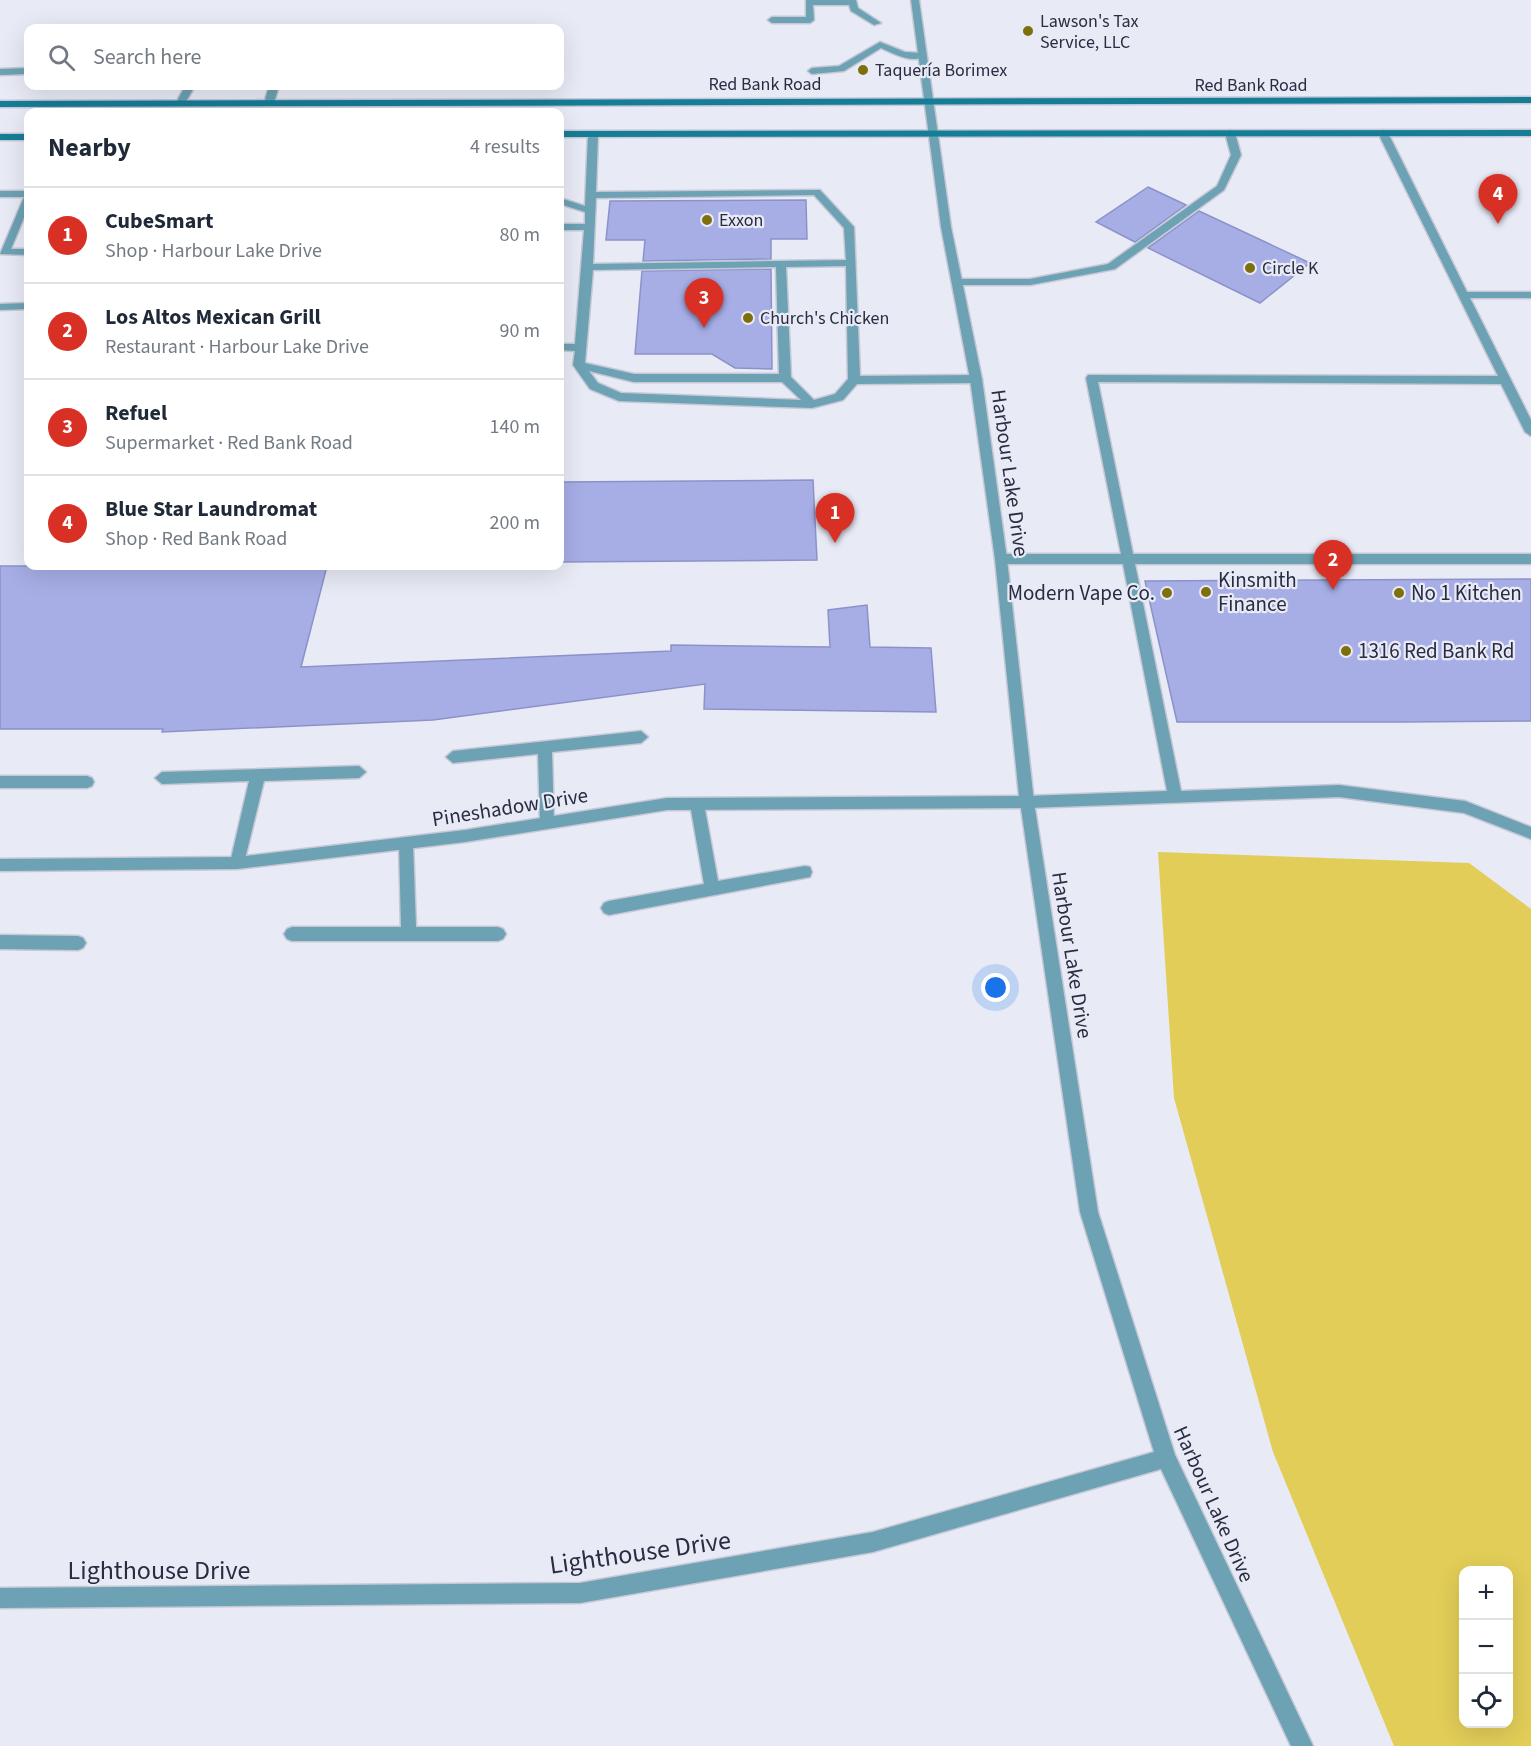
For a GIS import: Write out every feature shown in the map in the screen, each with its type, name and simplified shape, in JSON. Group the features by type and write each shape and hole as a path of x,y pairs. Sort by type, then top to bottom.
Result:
{"main road":[{"name":"Red Bank Road","path":"0,104 1531,100"},
{"path":"564,134 1531,133"},
{"path":"0,137 24,137"}],"street":[{"name":"Harbour Lake Drive","path":"915,0 933,134 957,282 976,379 1001,559 1027,802 1089,1212 1166,1458 1302,1746"},
{"path":"772,20 810,20 809,2 853,1 854,9 876,23"},
{"path":"812,71 841,69 880,45 903,55 922,56"},
{"path":"0,72 24,71"},
{"path":"181,103 188,90"},
{"path":"269,103 273,90"},
{"path":"957,282 1030,282 1111,267 1221,188 1236,155 1230,133"},
{"path":"1383,133 1466,296 1531,432"},
{"path":"593,134 593,195 579,365 594,386 619,397 812,404 839,397 854,380 849,227 817,192 593,195"},
{"path":"0,194 24,196"},
{"path":"564,202 591,211"},
{"path":"2,256 24,205"},
{"path":"564,227 591,227"},
{"path":"2,256 24,253"},
{"path":"588,267 851,263"},
{"path":"781,264 785,378"},
{"path":"1466,296 1531,295"},
{"path":"0,307 24,306"},
{"path":"564,347 580,348"},
{"path":"579,365 634,378 785,378 812,404"},
{"path":"1175,795 1092,378 1507,380"},
{"path":"854,380 976,379"},
{"path":"1001,559 1531,559"},
{"path":"453,757 641,737"},
{"path":"545,748 548,823"},
{"path":"162,778 359,772"},
{"path":"237,863 258,775"},
{"path":"0,782 87,782"},
{"name":"Pineshadow Drive","path":"0,865 237,863 406,843 667,804 1027,802 1339,791 1466,807 1531,833"},
{"path":"697,804 712,889"},
{"path":"406,843 409,934"},
{"path":"609,908 805,872"},
{"path":"292,934 498,934"},
{"path":"0,942 78,943"},
{"name":"Lighthouse Drive","path":"0,1598 580,1593 873,1542 1166,1458"}],"shaded area":[{"path":"1158,852 1469,863 1531,909 1531,1746 1394,1746 1273,1452 1174,1098"}],"building":[{"path":"1148,187 1186,205 1135,242 1096,222"},
{"name":"Exxon","path":"806,200 807,239 771,239 771,259 643,261 645,240 606,240 610,201"},
{"name":"Circle K","path":"1199,211 1310,263 1260,303 1148,248"},
{"path":"771,269 772,369 735,368 712,354 635,354 642,271"},
{"path":"813,480 817,560 564,562 564,482"},
{"path":"0,566 24,566 24,570 326,570 301,667 671,651 671,645 830,647 828,610 867,605 870,647 931,648 936,712 704,709 705,684 433,720 162,732 163,729 0,729"},
{"name":"1316 Red Bank Rd","path":"1531,579 1531,721 1402,722 1177,722 1145,581"}],"place":[{"name":"Lawson's Tax Service, LLC","path":"1028,31"},
{"name":"Taquería Borimex","path":"863,70"},
{"name":"Exxon","path":"707,220"},
{"name":"Blue Star Laundromat","path":"1498,224"},
{"name":"Circle K","path":"1250,268"},
{"name":"Church's Chicken","path":"748,318"},
{"name":"Refuel","path":"704,328"},
{"name":"CubeSmart","path":"835,543"},
{"name":"Los Altos Mexican Grill","path":"1333,590"},
{"name":"Kinsmith Finance","path":"1206,592"},
{"name":"Modern Vape Co.","path":"1167,593"},
{"name":"No 1 Kitchen","path":"1399,593"},
{"name":"1316 Red Bank Rd","path":"1346,651"}]}
